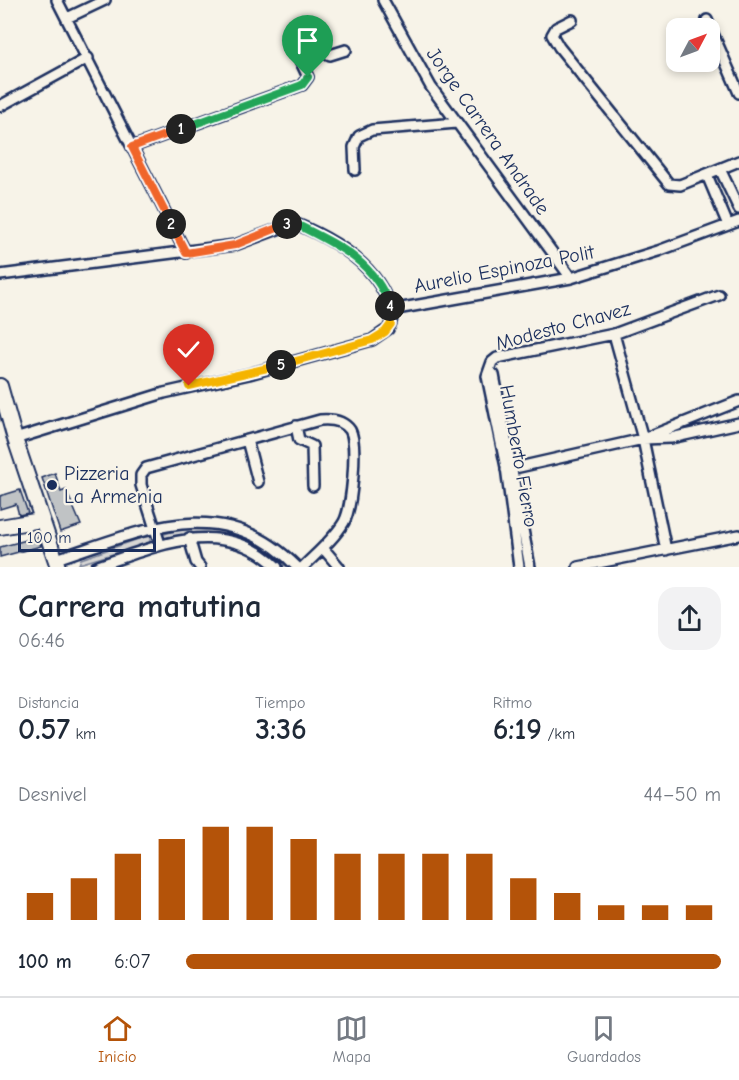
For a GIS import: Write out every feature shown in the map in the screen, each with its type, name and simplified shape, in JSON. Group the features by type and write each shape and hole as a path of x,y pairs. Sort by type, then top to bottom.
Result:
{"main road":[{"path":"0,386 41,520 57,563"},
{"path":"0,527 41,520"}],"street":[{"path":"57,0 186,253"},
{"path":"67,18 105,0"},
{"name":"Jorge Carrera Andrade","path":"382,0 422,74 571,278"},
{"path":"572,20 556,28 552,35 559,47 669,184 680,185 739,161"},
{"path":"132,147 302,85 308,77 299,58 300,52 318,49 330,55 346,50"},
{"path":"720,50 739,93"},
{"path":"0,106 88,58"},
{"path":"355,170 354,147 359,136 372,130 457,123"},
{"path":"720,169 737,205 721,208"},
{"path":"706,175 728,225"},
{"name":"Aurelio Espinoza Polit","path":"15,439 153,396 249,374 372,340 385,332 391,324 391,309 571,278 739,221"},
{"path":"0,274 186,253 235,245 294,223 332,243 366,267 381,285 391,309"},
{"name":"Modesto Chavez","path":"491,372 492,362 497,358 614,334 719,295"},
{"path":"614,334 643,439 666,550"},
{"name":"Humberto Fierro","path":"491,372 494,375 509,469 530,567"},
{"path":"509,469 643,439 739,401"},
{"path":"160,544 141,485 144,470 296,426 321,420 334,420 347,427 353,439 347,516 337,533 303,567"},
{"path":"643,439 671,438 739,423"},
{"path":"296,426 299,440 309,444 313,451 313,486"},
{"path":"247,440 258,482"},
{"name":"Humberto Fierro","path":"509,469 519,567"},
{"path":"57,563 154,529 184,523 229,525 267,540 297,567"},
{"path":"578,567 739,535"},
{"path":"102,566 160,544 206,537 232,540 257,552 277,567"},
{"path":"189,538 196,562 200,567"},
{"path":"322,548 339,567"}],"shaded area":[{"path":"192,526 206,526 254,537 292,567 281,564 253,544 229,536 204,533 165,538 161,535"},
{"path":"147,536 150,537 150,543 79,564 81,559"}],"building":[{"path":"55,473 61,492 66,490 81,525 60,532 42,478"},
{"path":"20,490 28,513 19,515 16,504 0,509 0,496"},
{"path":"38,537 41,546 0,557 0,547"}],"place":[{"name":"Pizzeria La Armenia","path":"52,485"}],"route":[{"path":"189,386 249,374 372,340 385,332 391,324 391,309 385,292 372,272 353,256 294,223 235,245 186,253 132,147 302,85 308,77"}]}
